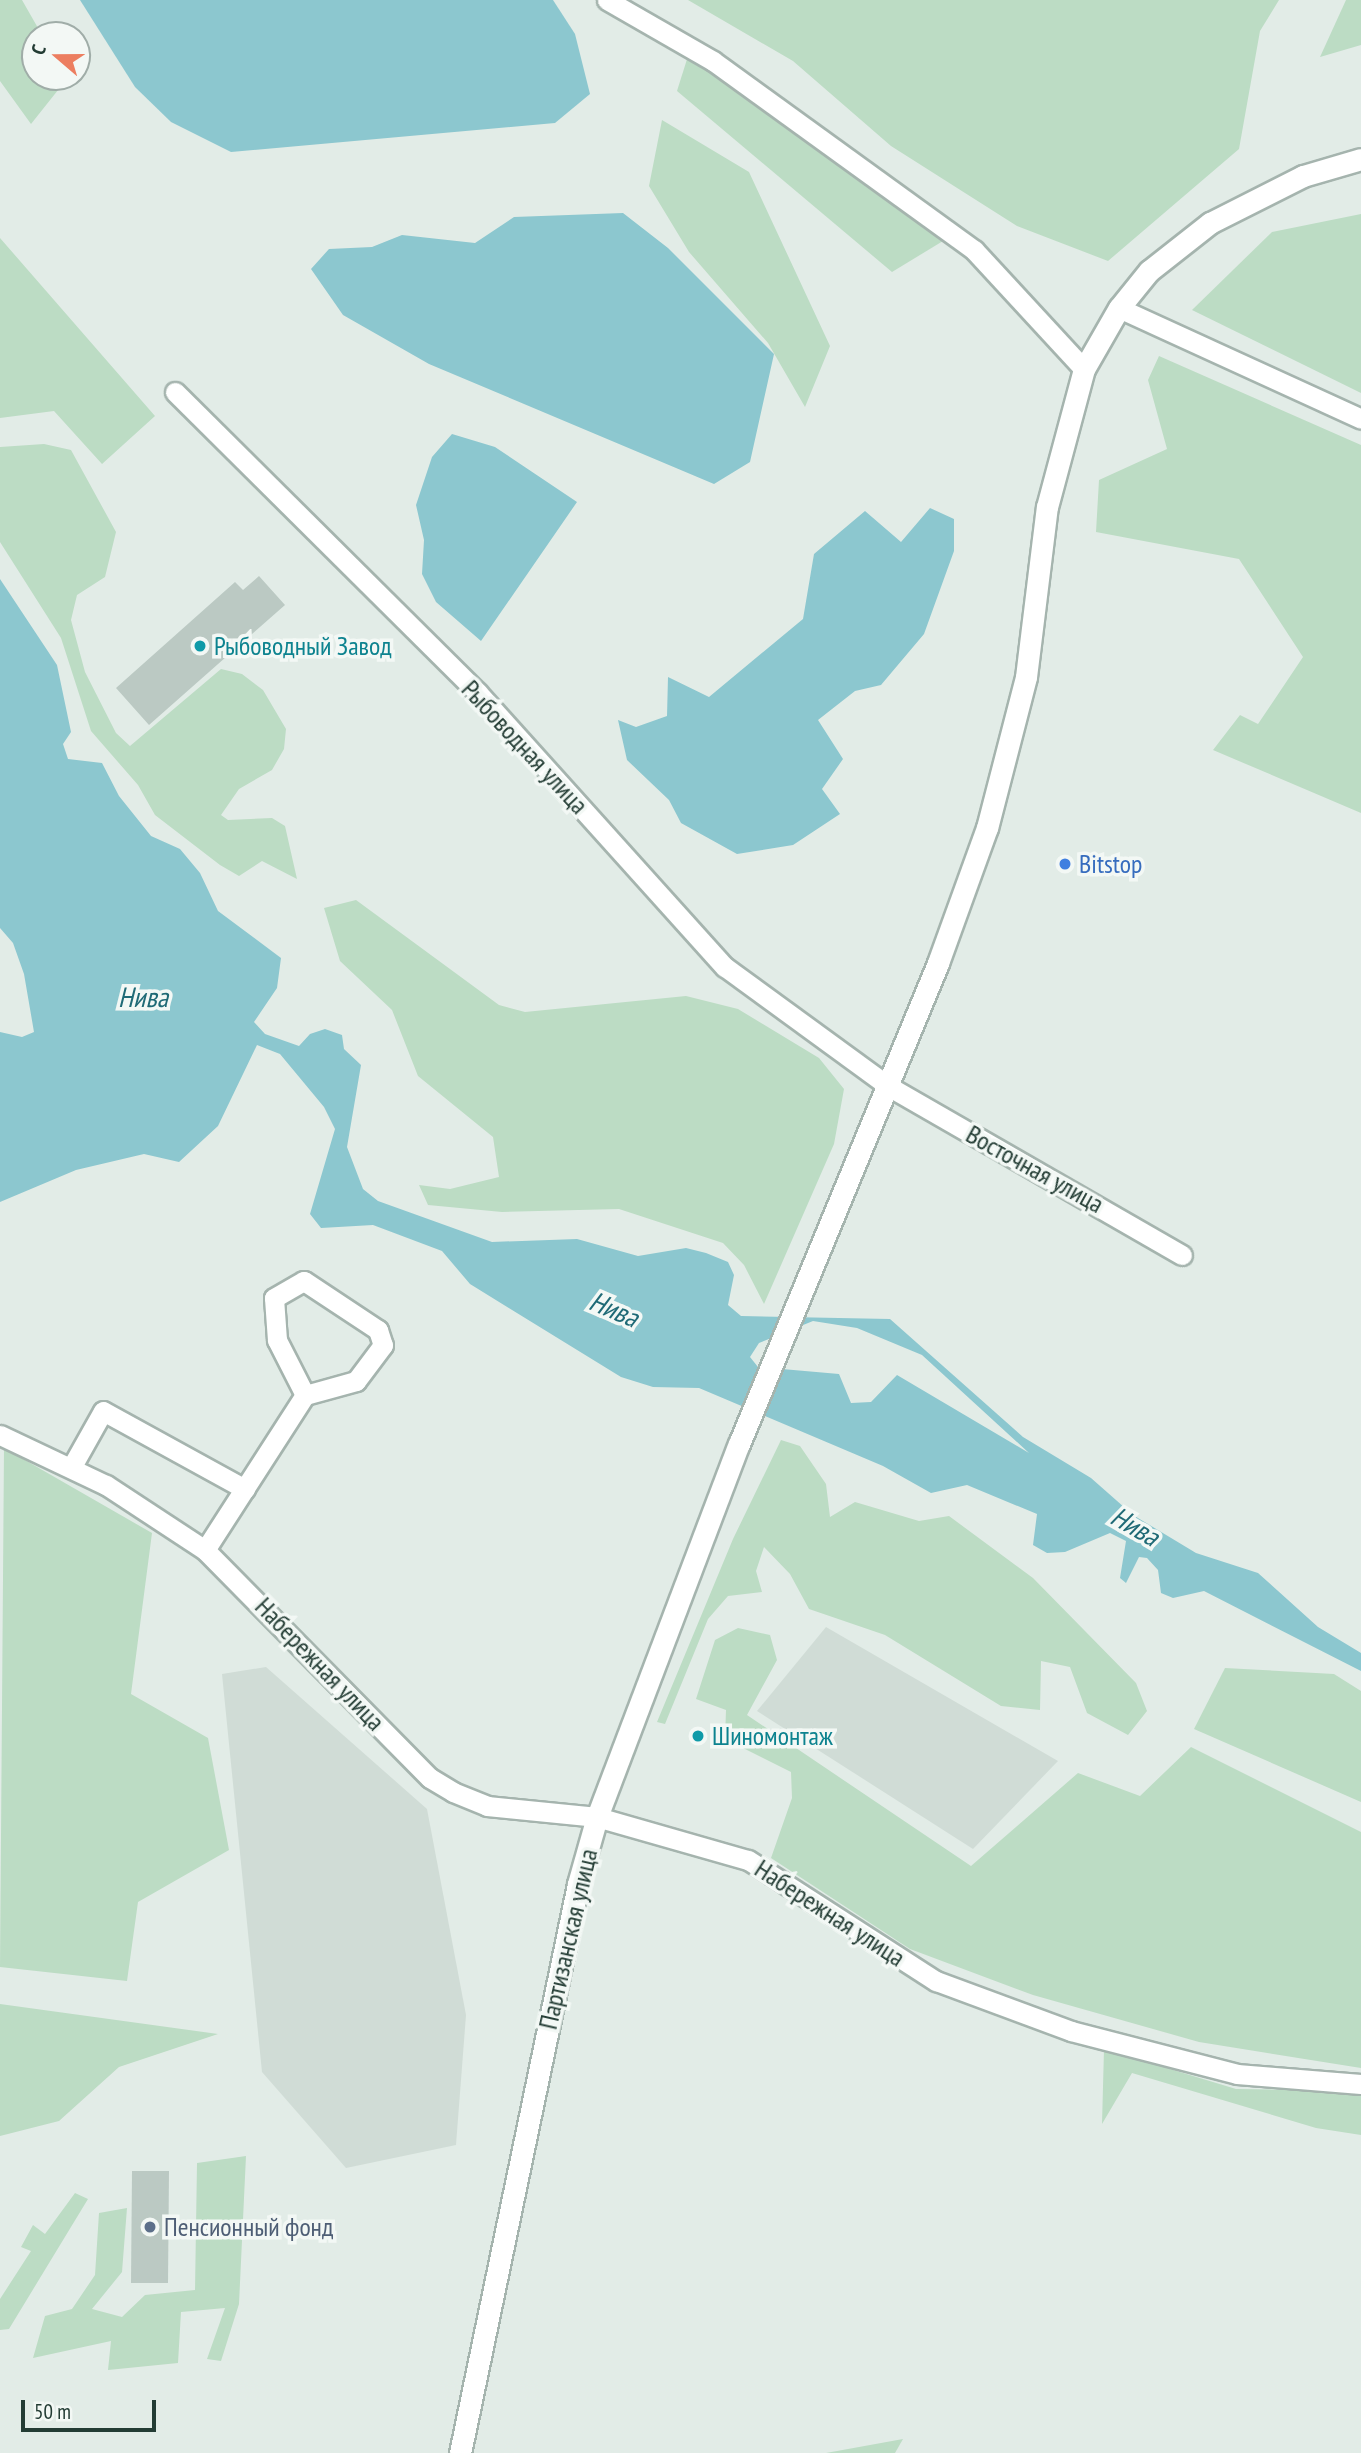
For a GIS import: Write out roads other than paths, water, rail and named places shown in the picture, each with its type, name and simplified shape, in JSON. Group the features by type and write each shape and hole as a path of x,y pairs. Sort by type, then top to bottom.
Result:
{"main road":[{"name":"Партизанская улица","path":"460,2453 578,1884 597,1817 739,1444 888,1086 987,828 1026,677 1047,507 1084,369 1119,307 1149,271 1210,223 1303,176 1361,159"}],"street":[{"path":"607,0 713,61 974,250 1084,369"},
{"path":"1119,307 1361,419"},
{"name":"Рыбоводная улица","path":"174,392 478,693 725,967 888,1086"},
{"name":"Восточная улица","path":"888,1086 1182,1255"},
{"path":"205,1550 305,1395 356,1381 383,1345 379,1330 304,1281 275,1298 277,1340 305,1395"},
{"path":"71,1468 103,1411 245,1489"},
{"name":"Набережная улица","path":"0,1435 71,1468 205,1550 430,1778 487,1806 597,1817 748,1860 936,1982 1071,2031 1237,2074 1361,2084"}],"water":[{"path":"80,0 553,0 575,34 590,94 555,123 231,152 171,122 135,87"},
{"path":"623,213 668,248 774,354 750,462 714,484 429,364 343,315 311,269 329,249 372,247 402,235 475,243 514,217"},
{"path":"452,434 495,447 577,502 481,641 436,602 422,574 424,540 416,505 432,457"},
{"path":"930,508 954,519 954,551 924,634 881,685 855,691 818,720 843,759 822,789 840,814 793,845 737,854 681,823 669,800 627,760 618,720 636,727 667,716 668,677 709,697 803,619 814,554 865,511 901,542"},
{"name":"Нива","path":"0,579 57,665 71,732 63,744 68,759 102,763 119,796 151,836 180,849 200,873 218,911 281,958 277,988 254,1022 265,1034 299,1046 310,1034 325,1029 342,1035 344,1049 361,1065 347,1147 363,1189 378,1201 492,1242 577,1239 638,1256 686,1248 706,1253 728,1262 734,1275 728,1305 741,1316 890,1319 1023,1437 1091,1478 1133,1515 1196,1553 1258,1573 1318,1627 1361,1653 1361,1671 1204,1591 1173,1598 1161,1593 1158,1570 1147,1558 1139,1557 1126,1583 1120,1578 1126,1541 1110,1533 1065,1552 1047,1553 1033,1545 1037,1514 967,1485 931,1493 883,1466 699,1388 653,1387 621,1377 470,1284 442,1251 373,1225 321,1228 310,1214 335,1129 324,1107 280,1054 257,1045 218,1126 179,1162 144,1154 76,1170 0,1202 0,1032 22,1037 34,1032 24,974 13,943 0,928","holes":["813,1321 857,1328 922,1355 1029,1453 897,1375 871,1402 851,1403 839,1374 758,1367 750,1357 759,1343"]}],"place":[{"name":"Рыбоводный Завод","path":"200,646"},
{"name":"Bitstop","path":"1065,864"},
{"name":"Шиномонтаж","path":"698,1736"},
{"name":"Пенсионный фонд","path":"150,2227"}]}
